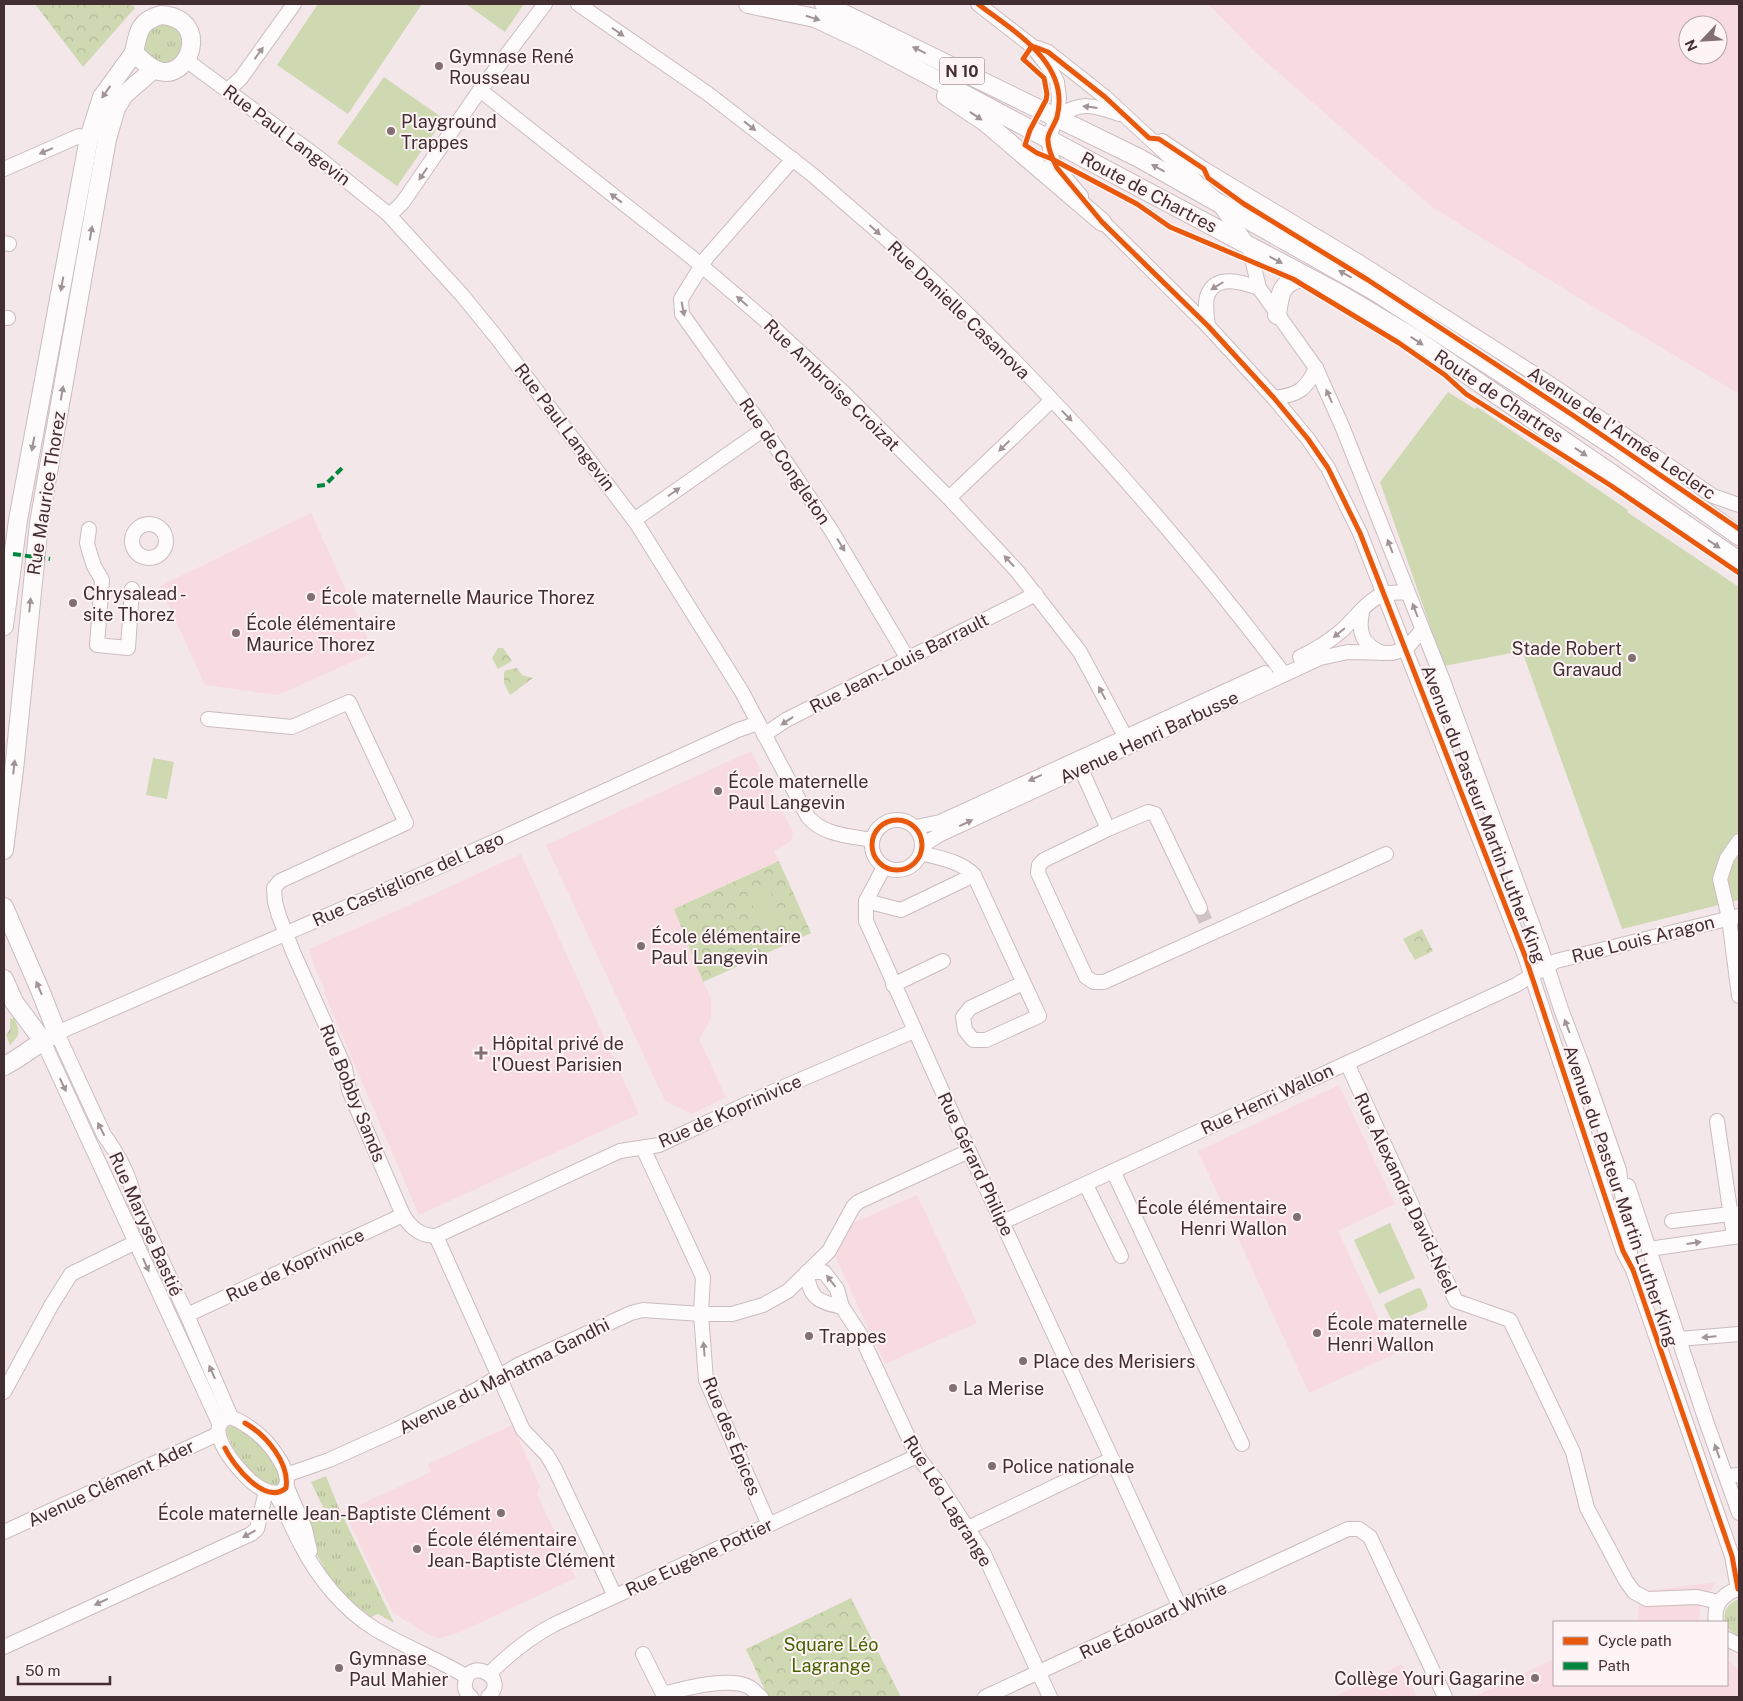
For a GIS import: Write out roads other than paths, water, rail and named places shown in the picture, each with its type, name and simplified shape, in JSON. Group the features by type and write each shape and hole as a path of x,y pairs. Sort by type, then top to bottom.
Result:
{"main road":[{"name":"Route de Chartres","path":"748,4 815,18 864,41 1340,294 1414,338 1739,561"},
{"name":"Route de Chartres","path":"824,4 1139,158 1376,292 1618,449 1739,536"},
{"path":"171,10 190,32 192,48 186,60 174,70 162,72 154,69 134,53 138,33 143,24 171,10"},
{"path":"864,41 873,57 948,98 985,122 1102,222"},
{"name":"Rue Maurice Thorez","path":"4,626 7,581 89,138 102,97 134,53"},
{"name":"Rue Maurice Thorez","path":"4,850 39,523 108,139 116,108 124,95 154,69"},
{"path":"1278,315 1280,298 1284,287 1293,279 1307,277"},
{"path":"4,907 44,1040"},
{"path":"4,979 14,1002 44,1040"},
{"path":"4,1055 44,1040"},
{"path":"4,1066 21,1058 44,1040"}],"street":[{"path":"228,90 241,78 294,4"},
{"path":"388,214 403,202 480,90 545,4"},
{"name":"Rue Danielle Casanova","path":"578,4 707,93 814,176 943,291 1070,418 1176,538 1267,650 1281,671"},
{"name":"Avenue de l'Armée Leclerc","path":"978,4 1032,46 1051,70 1057,82 1059,98 1057,117"},
{"name":"Avenue de l'Armée Leclerc","path":"1032,46 1048,52 1105,97 1216,200"},
{"name":"Rue Paul Langevin","path":"186,60 320,159 388,214 462,295 507,350 634,520 742,692 808,817 815,825 825,831 872,840"},
{"name":"Rue Ambroise Croizat","path":"480,90 702,267 765,320 843,392 949,498 1018,571 1080,652 1125,736"},
{"name":"Avenue de l'Armée Leclerc","path":"1057,117 1070,109 1084,106 1104,109 1125,116"},
{"path":"1048,139 1057,117"},
{"path":"4,169 79,136 89,138"},
{"name":"Avenue de l'Armée Leclerc","path":"1149,138 1159,139 1356,260 1558,389 1713,496 1739,505"},
{"name":"Avenue du Pasteur Martin Luther King","path":"1048,139 1052,159 1057,168 1102,222 1208,326 1274,398 1308,439 1328,468 1360,533 1532,975 1623,1250 1633,1270 1732,1556 1739,1589 1731,1592 1719,1602"},
{"name":"Rue de Congleton","path":"792,159 708,257 681,300 682,314 764,429 831,530 908,659"},
{"name":"Route de Chartres","path":"1216,200 1249,246"},
{"name":"Avenue du Pasteur Martin Luther King","path":"1249,246 1259,288 1316,368 1342,426 1491,809 1619,1170 1633,1270"},
{"path":"1208,326 1206,304 1208,292 1217,284 1230,280 1259,288"},
{"path":"1274,398 1287,396 1302,390 1310,381 1316,368"},
{"path":"949,498 1052,400"},
{"path":"634,520 764,429"},
{"path":"89,529 87,543 94,566 102,580 97,645 128,648 132,589"},
{"path":"1384,594 1408,592"},
{"name":"Rue Jean-Louis Barrault","path":"761,729 786,720 1036,594"},
{"name":"Avenue Henri Barbusse","path":"922,849 939,835 1081,769 1281,671 1316,650 1339,633 1362,612 1369,602 1384,594"},
{"path":"1362,612 1359,626 1362,636 1370,648 1382,653"},
{"path":"1406,649 1422,630"},
{"name":"Avenue Henri Barbusse","path":"916,828 934,824 1125,736 1281,671 1320,658 1348,652 1392,653 1406,649"},
{"name":"Rue Bobby Sands","path":"208,718 292,727 349,702 406,823 280,881 274,888 275,902 286,934 345,1068 349,1090 403,1215 408,1224 415,1230 436,1236"},
{"name":"Rue Castiglione del Lago","path":"44,1040 434,869 738,730 761,729"},
{"path":"1081,769 1108,829"},
{"path":"1200,908 1155,814 1148,812 1044,860 1039,865 1038,873 1086,977 1094,982 1104,982 1209,928 1386,854"},
{"path":"896,820 907,821 916,828 921,835 922,849 917,862 905,869 895,871 884,867 877,861 872,850 872,840 875,832 884,823 896,820"},
{"path":"1739,842 1727,858 1720,879 1734,917 1739,996"},
{"path":"922,849 960,865 974,875 1023,982 1038,1016 986,1040 973,1040 965,1030 964,1017 970,1008 1023,982"},
{"path":"954,885 960,865"},
{"path":"884,867 866,901 901,910 974,875"},
{"name":"Rue Gérard Philipe","path":"866,901 866,921 893,985 1180,1607"},
{"name":"Rue Louis Aragon","path":"1532,975 1556,961 1734,917"},
{"path":"893,985 943,962"},
{"name":"Rue Henri Wallon","path":"1002,1222 1516,985 1532,975"},
{"name":"Rue de Koprinivice","path":"436,1236 620,1151 659,1145 772,1092 914,1031"},
{"name":"Rue Maryse Bastié","path":"44,1040 136,1242 223,1424"},
{"name":"Rue Maryse Bastié","path":"44,1040 114,1149 135,1202 187,1315 223,1424"},
{"name":"Rue Alexandra David-Néel","path":"1347,1063 1456,1301 1510,1320 1573,1452 1587,1508 1626,1581 1634,1592 1647,1599 1697,1597 1719,1602"},
{"path":"1649,1249 1737,1236 1735,1214 1717,1121"},
{"name":"Rue des Épices","path":"643,1148 703,1277 700,1314 706,1380 769,1524"},
{"name":"Avenue du Mahatma Gandhi","path":"278,1486 329,1460 398,1429 520,1364 638,1311 732,1314 763,1305 788,1291 829,1251 853,1207 858,1202 969,1150"},
{"name":"Avenue du Pasteur Martin Luther King","path":"1619,1170 1627,1183 1679,1339 1733,1476 1739,1513"},
{"path":"1113,1171 1242,1444"},
{"path":"1086,1184 1122,1256"},
{"path":"1672,1221 1735,1214"},
{"name":"Rue de Koprivnice","path":"187,1315 403,1215"},
{"path":"436,1236 523,1430 546,1455 555,1469 616,1596"},
{"path":"4,1392 71,1274 136,1242"},
{"path":"807,1272 808,1288 822,1303 842,1307"},
{"name":"Rue Léo Lagrange","path":"807,1272 824,1272 837,1288 842,1307 860,1334 918,1456 983,1552 1050,1697"},
{"path":"1679,1339 1739,1334"},
{"path":"278,1486 251,1482 238,1468 227,1453 223,1424 252,1427 265,1439 280,1460 278,1486 285,1509 301,1546 330,1590 348,1609 375,1629 467,1677"},
{"name":"Avenue Clément Ader","path":"4,1532 223,1424"},
{"name":"Rue Eugène Pottier","path":"489,1674 505,1658 537,1634 918,1456"},
{"path":"968,1528 1112,1459"},
{"path":"4,1647 251,1534 257,1529 278,1486"},
{"name":"Rue Édouard White","path":"985,1697 1348,1529 1359,1529 1370,1537 1446,1697"},
{"path":"1716,1621 1716,1610 1719,1602"},
{"path":"643,1654 663,1694 698,1686 734,1683 748,1686 761,1697"},
{"path":"471,1697 464,1686 470,1673 480,1670 489,1674 494,1682 493,1692 488,1697"}],"tunnel":[{"path":"1200,908 1206,922"}],"place":[{"name":"Gymnase René Rousseau","path":"439,66"},
{"name":"Playground Trappes","path":"391,131"},
{"name":"École maternelle Maurice Thorez","path":"311,597"},
{"name":"Chrysalead - site Thorez","path":"73,603"},
{"name":"École élémentaire Maurice Thorez","path":"236,633"},
{"name":"Stade Robert Gravaud","path":"1632,658"},
{"name":"École maternelle Paul Langevin","path":"718,791"},
{"name":"École élémentaire Paul Langevin","path":"641,946"},
{"name":"Hôpital privé de l'Ouest Parisien","path":"481,1053"},
{"name":"École élémentaire Henri Wallon","path":"1297,1217"},
{"name":"École maternelle Henri Wallon","path":"1317,1333"},
{"name":"Trappes","path":"809,1336"},
{"name":"Place des Merisiers","path":"1023,1361"},
{"name":"La Merise","path":"953,1388"},
{"name":"Police nationale","path":"992,1466"},
{"name":"École maternelle Jean-Baptiste Clément","path":"501,1513"},
{"name":"École élémentaire Jean-Baptiste Clément","path":"417,1549"},
{"name":"Gymnase Paul Mahier","path":"339,1668"},
{"name":"Collège Youri Gagarine","path":"1535,1678"}],"park label":[{"name":"Square Léo Lagrange","path":"831,1654"}]}
